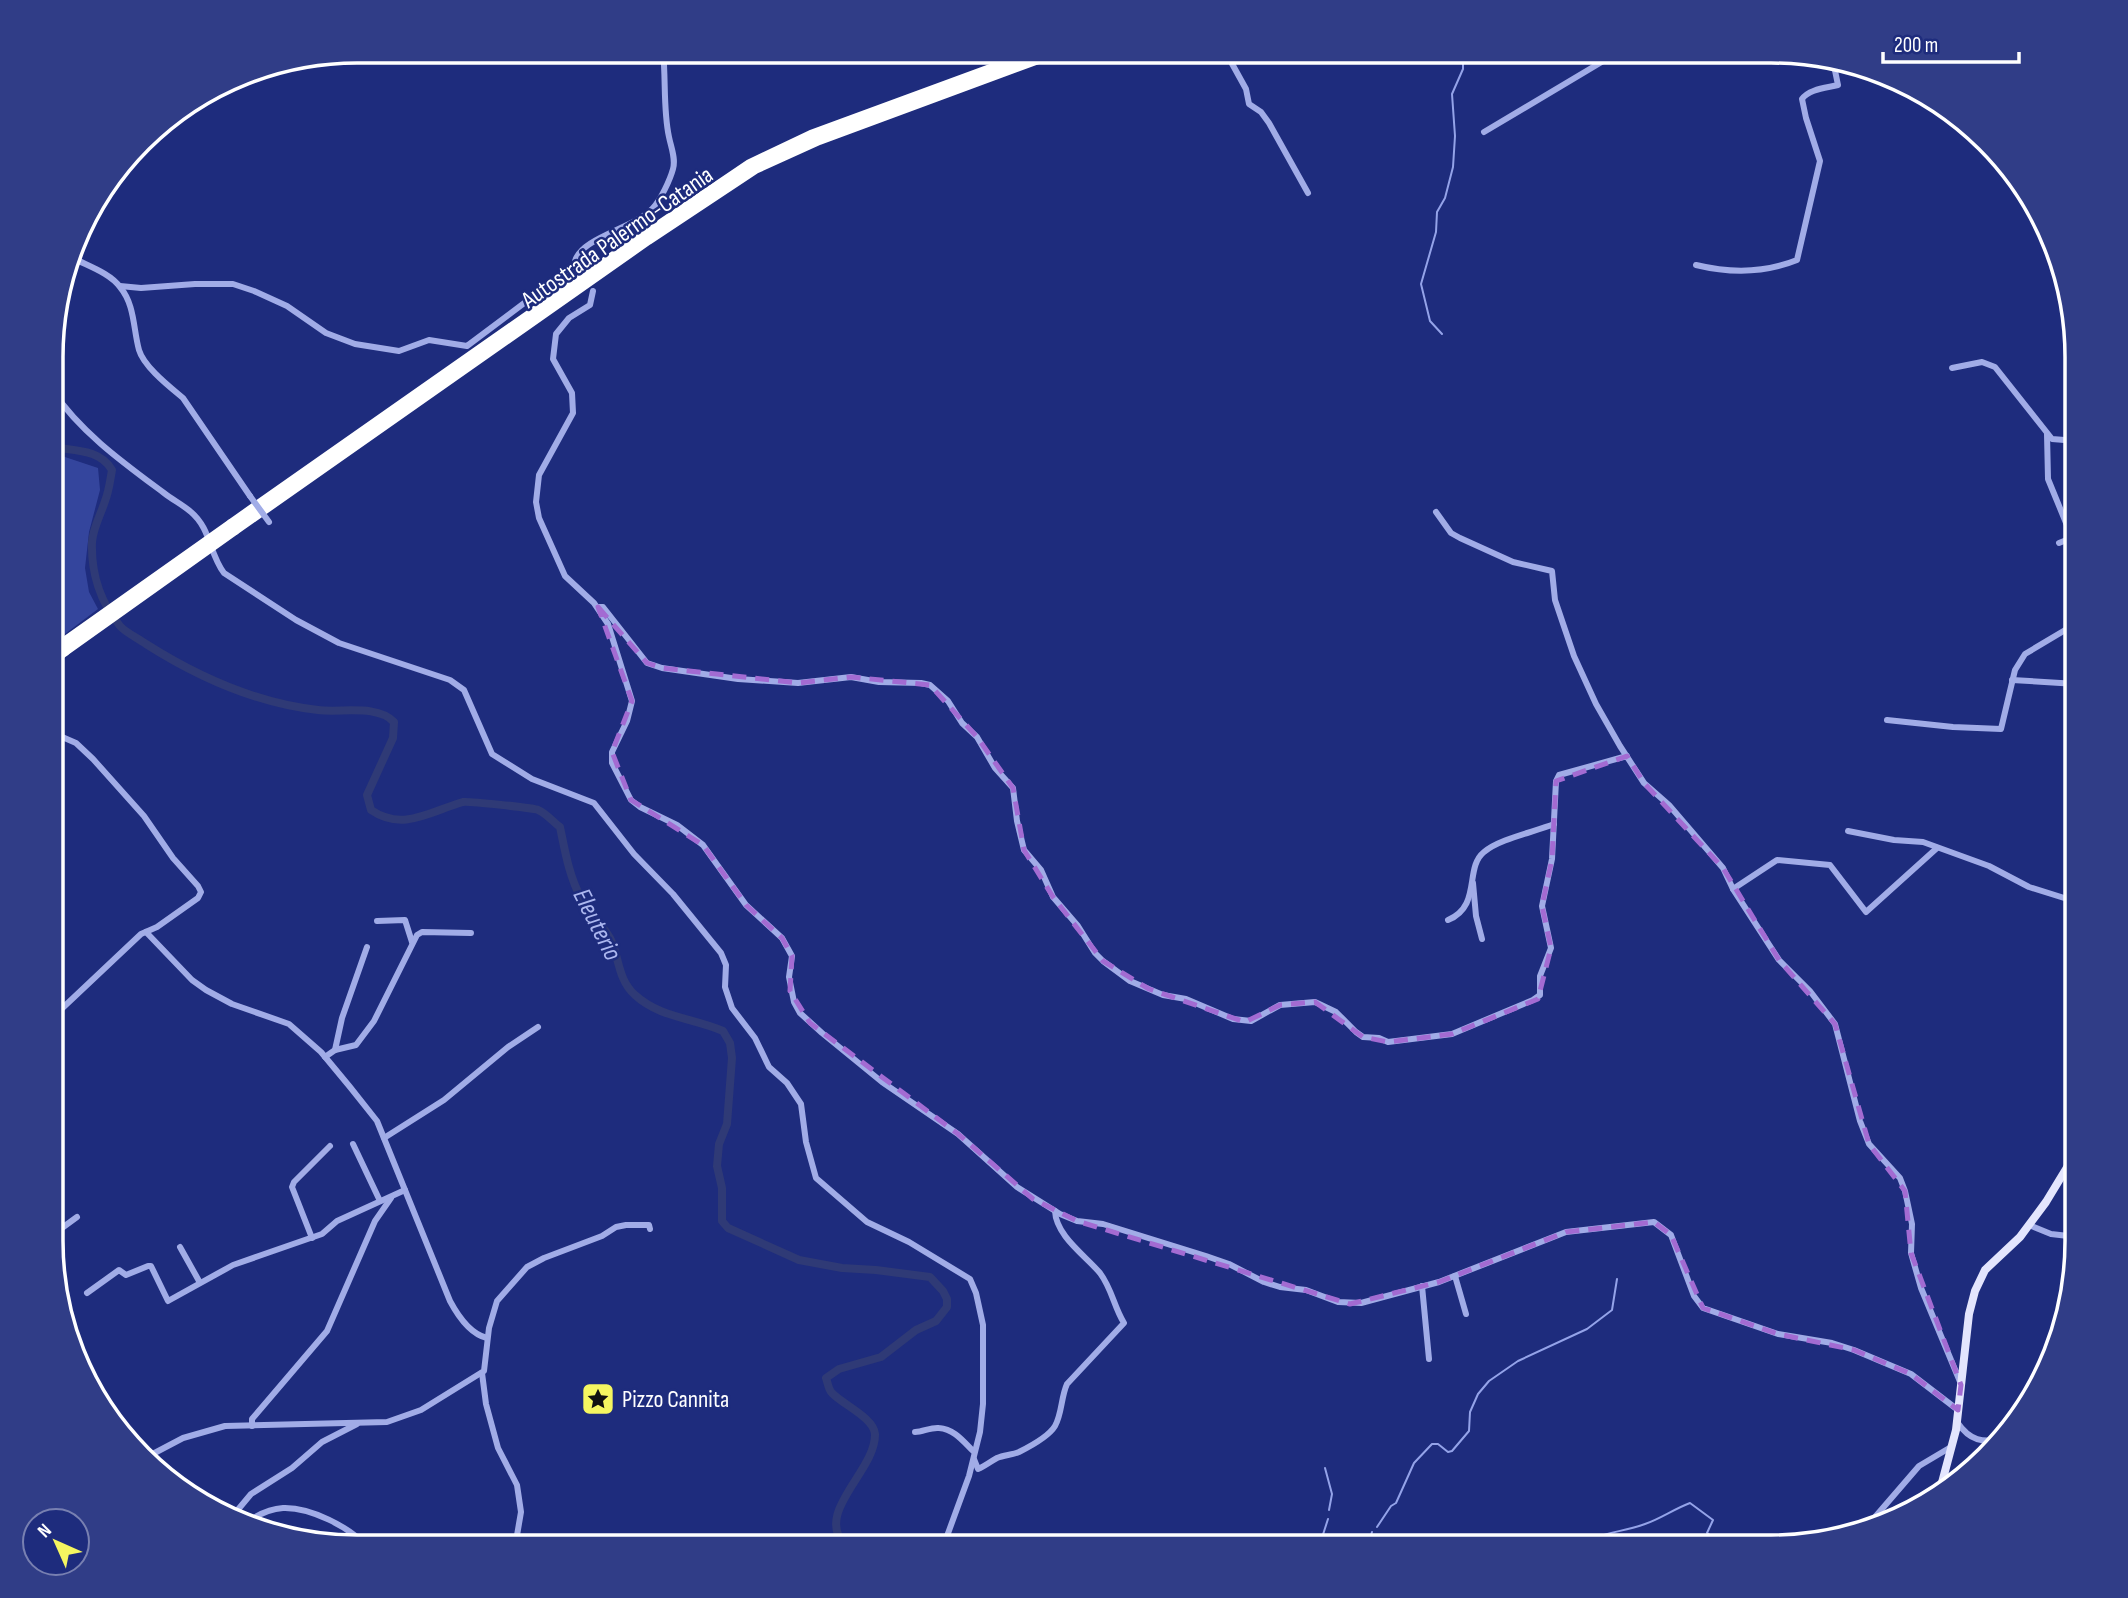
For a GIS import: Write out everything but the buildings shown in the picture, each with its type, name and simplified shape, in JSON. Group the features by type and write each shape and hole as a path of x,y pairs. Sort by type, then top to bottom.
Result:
{"highway":[{"name":"Autostrada Palermo-Catania","path":"233,527 602,264 750,164 811,135 1006,63"},
{"name":"Autostrada Palermo-Catania","path":"233,527 657,233 755,169 818,140 1027,63"},
{"path":"63,646 233,527"}],"main road":[{"path":"1943,1479 1957,1422 1969,1314 1980,1279 1985,1270 2020,1237 2065,1171"}],"street":[{"path":"120,286 141,288 233,284 287,306 333,337 369,347 399,351 429,340 467,346 578,267 578,252 584,247 652,209 673,169 674,157 667,127 664,63"},
{"path":"1232,63 1246,89 1249,104 1269,123 1308,193"},
{"path":"1484,132 1600,63"},
{"path":"1696,265 1715,270 1762,270 1797,260 1821,160 1802,99 1805,94 1838,85 1835,70"},
{"path":"80,261 120,286 135,323 142,356 168,387 183,398 269,522"},
{"path":"593,291 590,305 569,318 556,334 553,359 572,393 573,413 539,475 536,502 539,518 560,569 598,607 608,624 632,701 627,721 612,752 612,763 631,800 677,825 703,845 746,905 782,938 792,956 789,978 793,1002 810,1023 872,1074 958,1134 1017,1187 1055,1211 1077,1221 1102,1224 1227,1263 1264,1282 1306,1290 1338,1302 1361,1303 1455,1276 1566,1231 1654,1222 1671,1235 1694,1296 1703,1308 1778,1334 1832,1343 1854,1350 1911,1374 1958,1410"},
{"path":"1952,368 1983,362 1995,367 2047,434 2065,441"},
{"path":"63,405 97,439 149,482 190,510 204,524 217,564 224,573 296,620 339,643 450,680 464,690 492,754 532,779 594,803 634,854 673,894 721,953 726,965 725,986 732,1008 755,1038 769,1067 787,1083 801,1104 806,1142 816,1178 866,1222 909,1242 970,1279 976,1293 983,1325 984,1389 979,1432 968,1476 947,1535"},
{"path":"2047,434 2048,479 2065,520"},
{"path":"1436,513 1451,533 1460,538 1513,562 1552,571 1555,600 1574,656 1596,704 1627,756 1644,783 1669,805 1723,868 1779,961 1810,991 1835,1024 1860,1121 1869,1144 1900,1178 1905,1191 1912,1224 1911,1253 1921,1288 1961,1385"},
{"path":"2059,542 2065,540"},
{"path":"598,607 603,607 610,614 630,644 647,663 662,668 738,679 798,683 851,677 879,682 921,682 930,685 948,701 962,723 977,737 995,768 1013,789 1024,850 1041,870 1053,897 1078,926 1095,953 1130,981 1245,1022 1264,1017 1280,1005 1315,1002 1336,1012 1363,1037 1379,1038 1388,1042 1452,1034 1533,1000 1540,995 1540,976 1551,948 1542,906 1552,859 1556,780 1559,775 1627,756"},
{"path":"1887,719 1953,727 2001,729 2015,670 2025,654 2065,630"},
{"path":"2012,680 2065,683"},
{"path":"63,738 76,743 93,759 144,817 201,892 198,898 167,921 141,934 63,1008"},
{"path":"1448,920 1462,911 1467,902 1478,859 1483,852 1497,843 1554,824"},
{"path":"1848,831 1894,840 1923,842 1989,866 2029,887 2065,898"},
{"path":"1733,888 1777,860 1823,862 1830,864 1866,912 1937,848"},
{"path":"1473,881 1482,939"},
{"path":"377,921 405,920 412,942"},
{"path":"146,932 192,980 232,1004 289,1024 325,1058 368,1109 384,1138 457,1313 473,1331 487,1338"},
{"path":"325,1058 335,1050 359,1042 374,1021 412,942 422,932 471,933"},
{"path":"335,1050 342,1018 367,947"},
{"path":"384,1138 444,1100 508,1047 538,1027"},
{"path":"353,1144 380,1201"},
{"path":"312,1238 292,1187 330,1146"},
{"path":"87,1293 119,1270 126,1275 151,1266 168,1301 233,1265 312,1238 331,1228 337,1221 405,1190"},
{"path":"252,1426 253,1419 327,1331 375,1221 391,1196"},
{"path":"915,1432 937,1427 955,1433 973,1453 978,1469 997,1458 1016,1453 1057,1423 1067,1384 1124,1323 1099,1271 1069,1240 1055,1217 1055,1211"},
{"path":"63,1227 77,1217"},
{"path":"517,1535 521,1512 517,1485 498,1448 486,1404 482,1373 487,1338 497,1301 533,1263 602,1236 616,1227 649,1225 650,1229"},
{"path":"2029,1225 2051,1234 2065,1236"},
{"path":"180,1247 200,1281"},
{"path":"1455,1276 1466,1314"},
{"path":"1422,1286 1429,1359"},
{"path":"154,1453 183,1438 225,1426 380,1423 410,1415 482,1373"},
{"path":"1957,1422 1970,1437 1987,1441"},
{"path":"238,1510 251,1494 292,1468 323,1442 360,1423"},
{"path":"1877,1515 1919,1466 1951,1447"},
{"path":"258,1517 269,1511 290,1508 335,1522 355,1535"}],"highlighted area":[{"path":"598,607 647,663 662,668 798,683 851,677 930,685 977,737 1013,788 1024,850 1053,897 1103,961 1149,989 1245,1022 1280,1005 1315,1002 1363,1037 1388,1042 1452,1034 1538,999 1551,948 1542,906 1552,859 1556,781 1627,756 1644,783 1723,868 1779,960 1835,1024 1869,1144 1905,1191 1911,1253 1961,1385 1958,1410 1911,1374 1854,1350 1778,1334 1703,1308 1671,1235 1654,1222 1566,1232 1439,1282 1350,1304 1077,1221 1033,1199 958,1134 810,1023 790,991 792,956 782,938 746,905 703,845 631,800 612,752 632,701"}],"shaded area":[{"path":"63,456 98,468 100,490 89,532 85,568 89,592 98,609 63,635"}],"waterway":[{"path":"1442,334 1430,321 1421,284 1436,232 1437,212 1445,198 1453,167 1455,136 1452,94 1463,63"},
{"name":"Eleuterio","path":"63,448 101,458 112,470 108,493 94,532 92,553 102,597 125,631 207,678 250,695 295,707 327,711 369,711 387,716 394,722 393,738 367,795 371,810 383,816 406,820 467,802 538,810 560,827 573,881 584,904 609,936 630,989 645,1003 666,1013 723,1031 730,1043 732,1058 727,1124 719,1144 717,1166 722,1188 722,1221 728,1228 799,1260 842,1268 930,1277 943,1291 947,1307 936,1321 916,1330 881,1357 839,1369 826,1378 832,1393 864,1417 875,1434 873,1448 866,1463 840,1506 836,1520 839,1535"},
{"path":"1377,1527 1396,1503 1414,1463 1432,1444 1438,1444 1448,1452 1452,1451 1469,1431 1470,1412 1478,1394 1489,1381 1518,1361 1587,1329 1612,1310 1617,1279"},
{"path":"1325,1468 1332,1494 1329,1510"},
{"path":"1606,1535 1651,1522 1690,1503 1713,1520 1707,1533 1710,1535"},
{"path":"1323,1535 1328,1519"}],"place":[{"name":"Pizzo Cannita","path":"598,1399"}]}
